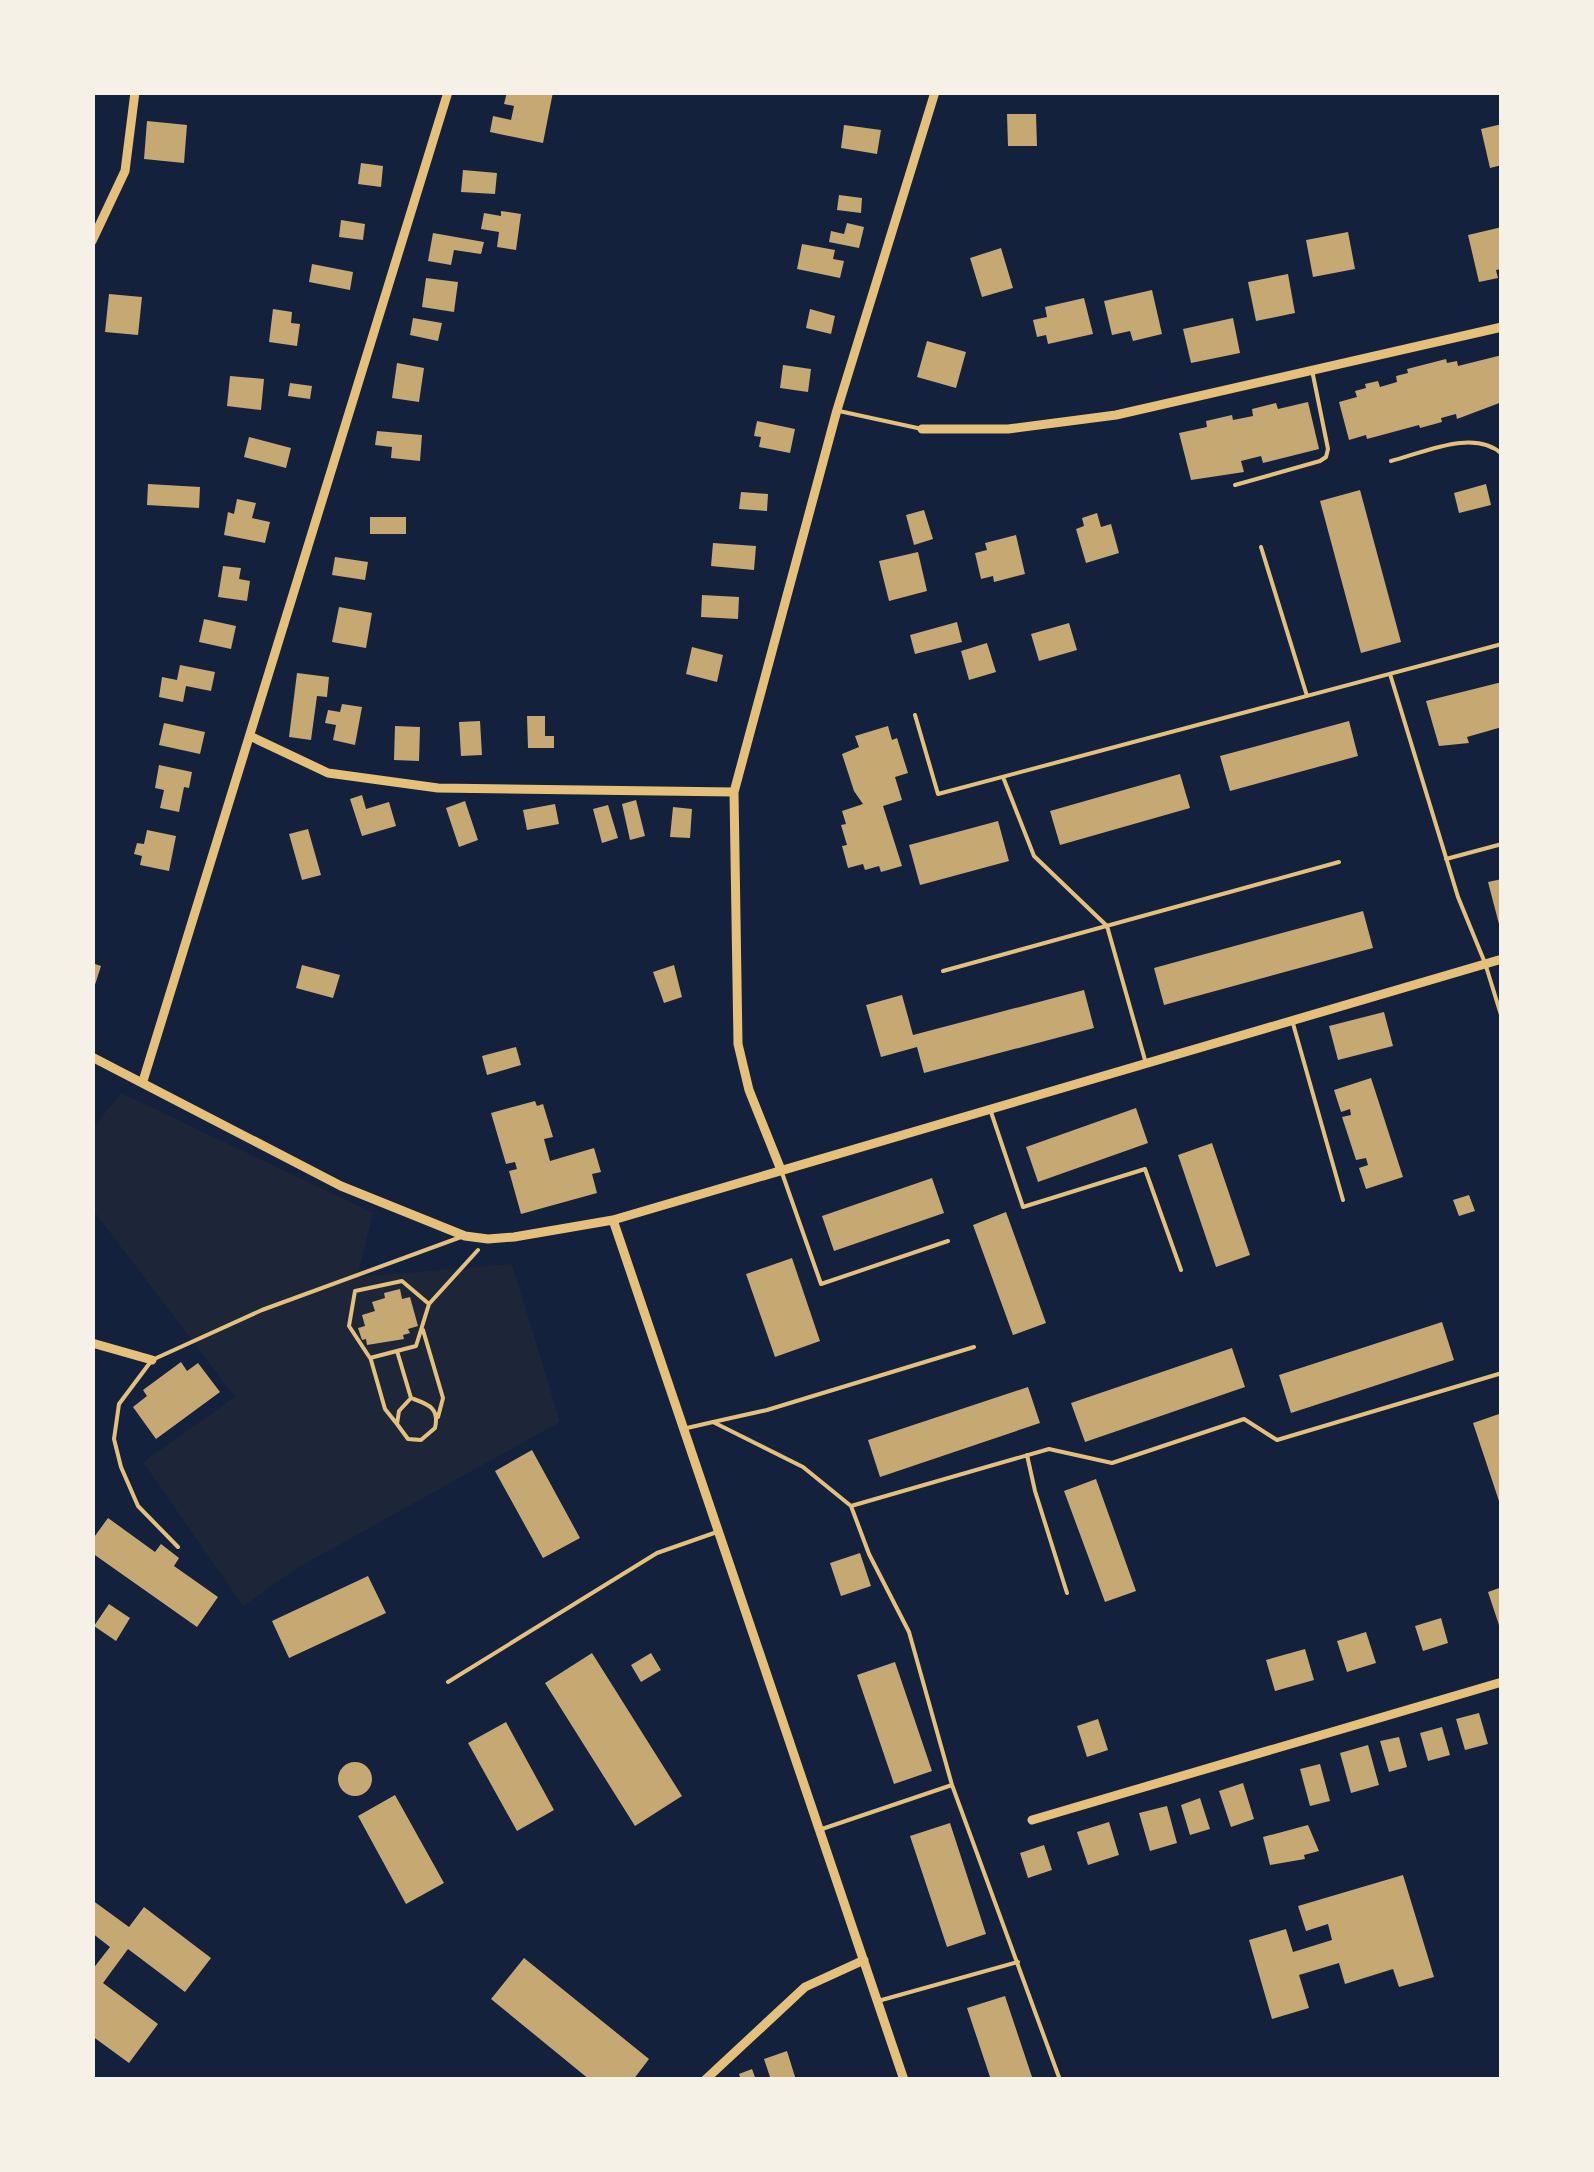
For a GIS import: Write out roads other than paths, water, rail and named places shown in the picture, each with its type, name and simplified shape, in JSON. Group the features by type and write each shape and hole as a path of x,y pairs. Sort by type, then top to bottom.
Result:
{"street":[{"path":"92,242 126,171 134,92"},
{"path":"143,1081 448,92"},
{"path":"781,1170 748,1090 738,1044 734,792 837,410 935,92"},
{"path":"922,429 1008,429 1116,415 1502,327"},
{"path":"250,736 328,772 438,788 734,792"},
{"path":"92,1057 341,1186 465,1236 488,1240 613,1220 1502,959"},
{"path":"613,1220 904,2080"},
{"path":"92,1343 152,1360"},
{"path":"1032,1820 1502,1682"},
{"path":"706,2080 805,1986 864,1960"}],"lane":[{"path":"1234,485 1326,457 1328,449 1312,370"},
{"path":"837,410 922,429"},
{"path":"1391,461 1470,442 1486,442 1502,454"},
{"path":"1261,548 1308,696"},
{"path":"915,715 938,794 1502,644"},
{"path":"1390,674 1446,860 1502,1018"},
{"path":"1003,777 1034,856 1107,926 1146,1063"},
{"path":"1446,860 1502,844"},
{"path":"943,971 1339,862"},
{"path":"1292,1020 1343,1200"},
{"path":"990,1109 1023,1208 1145,1169 1181,1270"},
{"path":"781,1170 821,1284 948,1241"},
{"path":"178,1547 138,1506 121,1467 114,1438 119,1404 152,1360 262,1310 465,1236"},
{"path":"682,1429 767,1410 974,1347"},
{"path":"851,1506 1049,1449 1112,1463 1244,1419 1277,1440 1502,1373"},
{"path":"713,1422 803,1467 851,1506 909,1632 952,1785 1020,1962 1060,2080"},
{"path":"1027,1455 1067,1593"},
{"path":"448,1682 656,1552 717,1532"},
{"path":"819,1830 952,1785"},
{"path":"878,2001 1020,1962"}]}
